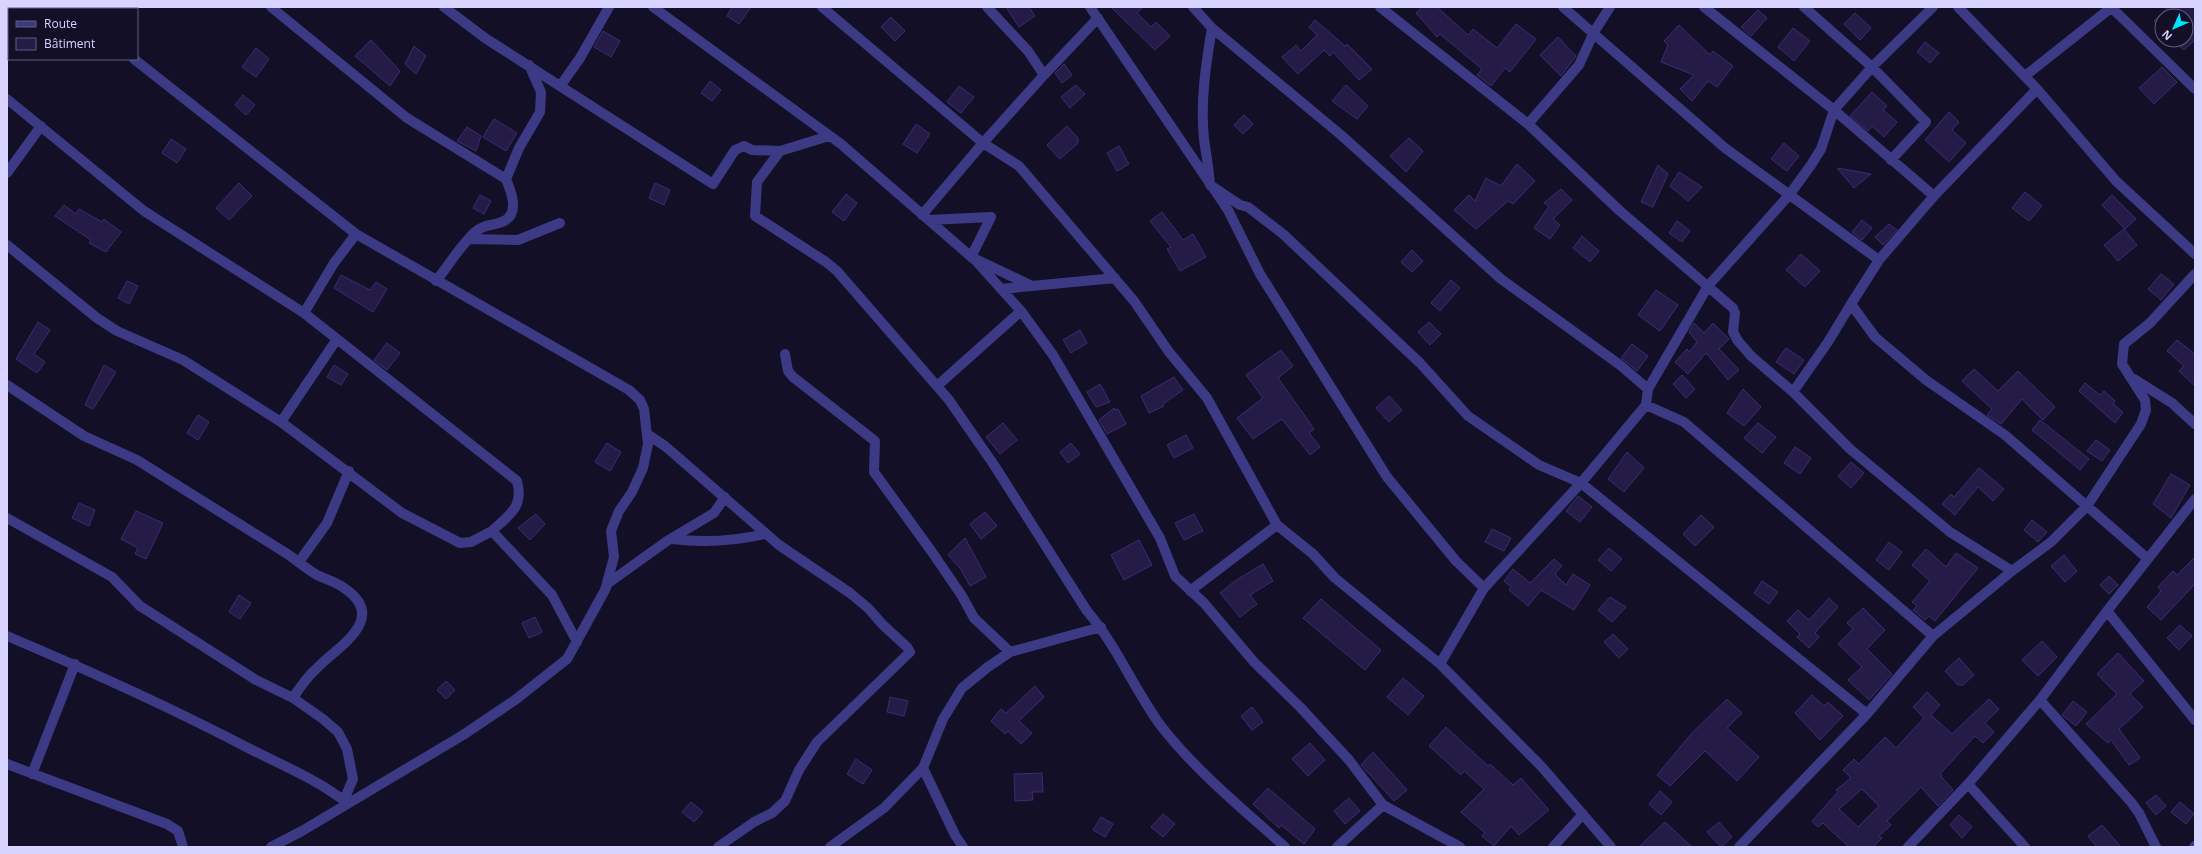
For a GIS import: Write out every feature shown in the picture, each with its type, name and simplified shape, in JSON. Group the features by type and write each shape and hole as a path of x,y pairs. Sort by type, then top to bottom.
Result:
{"street":[{"path":"271,7 407,118 506,179 512,195 513,206 509,217 504,222 481,228 469,239 436,281"},
{"path":"444,7 485,38 561,85 713,184 735,150 744,146 752,150 780,152 829,136"},
{"path":"561,85 580,58 609,7"},
{"path":"653,7 829,136 926,217 971,257 1021,311 1053,354 1160,538 1175,576 1214,614 1254,662 1300,707 1349,760 1383,805 1460,847"},
{"path":"822,7 983,143 1019,166 1115,278 1169,352 1207,398 1277,525 1313,554 1335,578 1440,664 1541,766 1611,847"},
{"path":"987,7 1028,52 1044,75"},
{"path":"1090,7 1228,210 1260,274 1387,477 1456,561 1484,588"},
{"path":"1193,7 1212,28 1341,135 1501,279 1620,365 1648,389"},
{"path":"1380,7 1528,124 1620,211 1708,286 1735,312 1733,332 1738,341 1751,356 1794,392 1850,449 1950,532 2012,571"},
{"path":"1563,7 1594,32 1663,95 1726,148 1879,260"},
{"path":"1528,124 1579,65 1594,32 1610,7"},
{"path":"1704,7 1834,110 1934,196"},
{"path":"1804,7 1872,67 1926,122 1891,160"},
{"path":"1440,664 1484,588 1581,483 1646,405 1648,389 1708,286 1790,194 1811,165 1820,148 1834,110 1872,67 1933,7"},
{"path":"1958,7 2037,88 2116,181 2195,254"},
{"path":"2025,76 2111,7 2195,90"},
{"path":"926,217 983,143 1098,18"},
{"path":"1212,28 1204,74 1203,100 1204,139 1210,185 1240,205 1248,207 1283,234 1420,363 1468,416 1539,465 1581,483 1867,714"},
{"path":"135,60 356,234 436,281 504,317 629,390 640,400 644,409 648,444 643,468 632,492 619,511 611,530 614,557 605,590"},
{"path":"506,179 519,148 540,112 541,92 529,65"},
{"path":"1794,392 1828,342 1879,260 1934,196 2037,88"},
{"path":"7,100 144,210 304,313 517,480 520,494 518,504 492,531 471,542 460,542 447,538 402,513 349,471 281,422 183,360 117,331 97,318 7,245"},
{"path":"7,173 41,126"},
{"path":"780,152 757,182 755,216 826,262 837,271 937,386 994,465 1087,611 1101,627 1161,725 1181,749 1224,792 1285,847"},
{"path":"926,217 991,217 971,257"},
{"path":"469,239 518,240 560,223"},
{"path":"304,313 334,263 356,234"},
{"path":"971,257 1032,286"},
{"path":"1739,847 1867,714 1933,636 2012,571 2051,542 2087,506 2141,424 2146,410 2145,400 2122,364 2124,344 2150,323 2195,274"},
{"path":"1001,289 1115,278"},
{"path":"1851,304 1875,336 1926,380 2005,435 2148,559"},
{"path":"937,386 1021,311"},
{"path":"281,422 337,339"},
{"path":"785,354 788,371 793,377 875,441 874,472 937,558 974,618 1010,652"},
{"path":"2132,378 2172,404 2195,424"},
{"path":"7,385 84,436 137,460 316,574 344,588 356,599 362,609 362,617 351,638 318,666 293,698"},
{"path":"1646,405 1684,422 1933,636"},
{"path":"646,434 665,446 725,497 765,534 869,609 907,647 910,652 817,742 799,770 785,801 772,813 754,822 718,847"},
{"path":"299,562 326,523 349,471"},
{"path":"271,847 302,831 345,801 398,775 515,700 568,659 607,584 672,539 714,513 725,497"},
{"path":"1908,847 1968,784 2040,700 2107,611 2195,499"},
{"path":"7,518 112,577 140,606 256,680 293,698 323,718 338,732 344,741 350,762 352,779 345,801"},
{"path":"1190,591 1277,525"},
{"path":"492,531 552,595 577,642"},
{"path":"672,539 692,541 712,539 738,540 765,534"},
{"path":"2107,611 2195,720"},
{"path":"830,847 884,808 923,768 943,719 962,688 1010,652 1101,627"},
{"path":"7,636 75,664 171,708 260,754 289,766 345,801"},
{"path":"32,774 75,664"},
{"path":"2040,700 2131,802 2139,813 2156,847"},
{"path":"7,764 167,824 178,831 183,847"},
{"path":"923,768 955,835 963,847"},
{"path":"1968,784 2025,847"},
{"path":"1337,847 1383,805"},
{"path":"1553,847 1583,814"}],"building":[{"path":"732,7 751,7 739,24 727,16"},
{"path":"1006,7 1029,7 1035,16 1019,27"},
{"path":"1111,7 1143,7 1137,13 1151,27 1156,22 1170,36 1155,50"},
{"path":"1422,7 1437,7 1468,35 1473,29 1497,48 1516,24 1536,39 1510,72 1505,68 1491,86 1477,75 1482,69 1440,34 1437,37 1416,13"},
{"path":"2195,7 2194,41 2194,8 2167,8"},
{"path":"1758,10 1767,18 1751,36 1741,27"},
{"path":"1855,13 1871,28 1860,40 1844,24"},
{"path":"891,17 905,31 895,41 881,27"},
{"path":"1315,20 1345,46 1347,44 1372,69 1359,80 1333,52 1330,56 1324,50 1298,74 1282,57 1296,45 1301,51 1317,35 1309,27"},
{"path":"1679,25 1710,55 1713,51 1733,66 1717,87 1708,81 1692,101 1680,89 1694,75 1661,62 1668,45 1664,41"},
{"path":"1793,28 1810,41 1794,61 1778,47"},
{"path":"603,31 620,41 611,57 594,47"},
{"path":"1558,37 1576,56 1561,76 1540,55"},
{"path":"371,40 400,71 390,86 355,56"},
{"path":"1925,42 1939,53 1930,63 1917,52"},
{"path":"414,46 426,56 416,74 405,64"},
{"path":"256,48 269,59 256,77 242,67"},
{"path":"1064,64 1072,75 1062,83 1055,73"},
{"path":"2162,67 2177,82 2154,104 2139,88"},
{"path":"710,81 721,90 712,101 701,93"},
{"path":"1076,85 1085,94 1070,108 1061,97"},
{"path":"1346,85 1368,106 1357,119 1332,101"},
{"path":"959,86 974,97 961,113 947,102"},
{"path":"1872,92 1887,106 1883,110 1897,122 1884,137 1872,126 1868,131 1850,116"},
{"path":"243,95 255,105 246,115 235,105"},
{"path":"1949,112 1959,122 1952,130 1966,143 1949,162 1925,140"},
{"path":"1244,115 1253,124 1243,134 1234,125"},
{"path":"494,119 517,133 506,151 483,137"},
{"path":"916,124 930,134 917,153 903,144"},
{"path":"1067,126 1078,138 1078,143 1060,159 1047,145"},
{"path":"467,127 481,136 476,151 457,141"},
{"path":"1409,138 1423,151 1406,172 1390,156"},
{"path":"171,139 186,149 177,163 162,153"},
{"path":"1784,143 1799,156 1787,171 1771,159"},
{"path":"1119,146 1129,164 1117,171 1107,153"},
{"path":"1517,164 1535,181 1513,204 1508,201 1476,229 1454,210 1469,195 1475,201 1486,178 1501,186"},
{"path":"1658,165 1668,174 1653,207 1641,202"},
{"path":"1837,168 1871,174 1854,188"},
{"path":"1679,172 1702,187 1688,201 1670,186"},
{"path":"239,183 252,196 229,220 216,208"},
{"path":"655,183 670,190 664,205 649,198"},
{"path":"1561,189 1572,200 1553,219 1560,225 1550,239 1534,228 1549,206 1544,203"},
{"path":"2025,192 2042,206 2029,221 2012,208"},
{"path":"846,194 857,203 844,221 832,212"},
{"path":"480,195 491,201 484,214 473,208"},
{"path":"2112,195 2136,219 2125,229 2102,205"},
{"path":"64,205 76,214 79,209 102,222 104,219 121,232 106,252 89,243 91,240 55,216"},
{"path":"1162,212 1183,240 1193,234 1206,257 1180,271 1167,249 1171,247 1150,221"},
{"path":"1862,220 1872,228 1862,240 1852,232"},
{"path":"1677,221 1690,231 1682,242 1669,233"},
{"path":"1889,224 1897,230 1883,245 1875,237"},
{"path":"2124,229 2137,245 2118,261 2104,245"},
{"path":"1582,236 1599,251 1590,262 1573,248"},
{"path":"1412,250 1423,261 1412,272 1401,262"},
{"path":"1801,254 1820,271 1805,287 1786,270"},
{"path":"2161,274 2174,284 2161,300 2148,289"},
{"path":"341,275 370,290 376,282 387,289 373,312 334,288"},
{"path":"1451,280 1460,288 1440,311 1431,303"},
{"path":"127,281 138,286 129,304 118,298"},
{"path":"1656,290 1678,305 1660,331 1638,315"},
{"path":"38,322 50,330 34,354 45,362 37,373 16,359"},
{"path":"1429,322 1441,334 1430,345 1418,332"},
{"path":"1694,323 1704,333 1713,323 1729,339 1719,349 1739,370 1728,380 1706,353 1688,374 1675,362 1687,349 1689,352 1697,342 1689,332"},
{"path":"1080,330 1087,343 1071,353 1063,340"},
{"path":"2177,340 2195,354 2195,386 2179,371 2184,366 2167,351"},
{"path":"387,343 400,353 387,370 374,360"},
{"path":"1632,344 1648,356 1637,371 1621,358"},
{"path":"1786,348 1804,360 1794,374 1776,362"},
{"path":"1281,350 1293,366 1278,378 1314,429 1309,433 1320,447 1310,455 1282,419 1253,439 1237,418 1263,398 1246,375"},
{"path":"104,365 116,372 93,409 85,405"},
{"path":"334,365 348,374 341,385 327,377"},
{"path":"1974,369 1998,391 2018,371 2055,407 2043,420 2022,399 2001,424 1987,415 1992,409 1962,381"},
{"path":"1682,375 1695,389 1686,398 1673,384"},
{"path":"1174,377 1183,390 1163,404 1164,406 1149,413 1141,396"},
{"path":"2085,383 2100,395 2104,391 2115,401 2113,404 2123,412 2115,423 2079,391"},
{"path":"1100,384 1110,402 1096,407 1087,392"},
{"path":"1743,389 1761,407 1744,426 1727,413"},
{"path":"1389,396 1402,410 1389,422 1376,408"},
{"path":"1114,408 1115,410 1118,409 1126,424 1107,434 1099,420"},
{"path":"198,415 209,422 198,440 187,433"},
{"path":"2040,420 2089,459 2080,470 2032,430"},
{"path":"1003,423 1017,440 1000,454 986,437"},
{"path":"1758,423 1776,437 1762,453 1744,438"},
{"path":"1186,435 1193,448 1174,458 1167,445"},
{"path":"2096,440 2110,450 2102,461 2087,451"},
{"path":"607,443 621,452 610,471 595,462"},
{"path":"1071,443 1080,454 1068,463 1060,452"},
{"path":"1795,447 1811,458 1800,474 1784,463"},
{"path":"1627,452 1644,468 1624,492 1608,479"},
{"path":"1851,462 1864,473 1851,488 1838,476"},
{"path":"1979,468 2004,489 1993,501 1978,487 1955,515 1942,504 1951,494 1954,497"},
{"path":"2171,474 2190,485 2171,518 2153,504"},
{"path":"1578,496 1592,507 1580,522 1566,511"},
{"path":"79,503 95,510 89,526 72,518"},
{"path":"136,511 163,523 146,559 135,554 138,548 121,539"},
{"path":"985,512 997,526 981,539 970,524"},
{"path":"536,514 545,524 530,540 518,528"},
{"path":"1194,514 1203,531 1184,540 1175,523"},
{"path":"1701,515 1714,527 1695,546 1683,534"},
{"path":"2032,520 2047,532 2038,542 2024,530"},
{"path":"1492,529 1511,538 1504,551 1485,542"},
{"path":"965,538 986,577 970,586 960,568 948,555"},
{"path":"1139,540 1152,565 1124,580 1111,555"},
{"path":"1889,542 1902,552 1889,570 1876,560"},
{"path":"1609,548 1622,559 1611,571 1598,560"},
{"path":"1926,549 1946,567 1956,553 1978,568 1935,621 1929,616 1925,620 1913,610 1917,606 1912,602 1930,581 1912,565"},
{"path":"2064,555 2077,571 2065,582 2051,566"},
{"path":"2195,557 2195,584 2161,620 2147,607 2161,591 2158,587 2173,571 2177,575"},
{"path":"1554,559 1562,566 1555,574 1566,585 1573,574 1590,585 1574,610 1541,590 1528,606 1509,590 1511,587 1504,581 1513,569 1530,583"},
{"path":"1263,564 1273,581 1250,595 1257,604 1240,617 1220,593 1235,581"},
{"path":"2109,576 2118,585 2109,594 2100,585"},
{"path":"1762,581 1778,592 1769,604 1754,593"},
{"path":"239,595 251,603 240,619 229,612"},
{"path":"1610,597 1626,607 1612,622 1598,610"},
{"path":"1829,598 1838,607 1815,633 1819,637 1809,648 1797,637 1800,634 1787,621 1798,610 1809,620"},
{"path":"1321,599 1381,650 1365,670 1303,618"},
{"path":"1863,608 1885,630 1867,649 1892,674 1869,700 1848,680 1862,667 1838,644 1853,629 1847,623"},
{"path":"535,617 542,632 529,638 522,623"},
{"path":"2180,625 2192,636 2179,650 2167,638"},
{"path":"1613,634 1628,649 1619,658 1604,642"},
{"path":"2042,641 2057,657 2038,676 2022,660"},
{"path":"2118,653 2144,681 2130,694 2143,707 2119,729 2140,758 2129,765 2111,740 2108,743 2086,724 2117,694 2097,674"},
{"path":"1959,658 1974,675 1963,685 1958,685 1945,671"},
{"path":"1403,678 1424,696 1408,715 1387,697"},
{"path":"446,681 455,690 446,699 437,690"},
{"path":"1035,686 1044,697 1019,721 1032,733 1021,744 1008,731 1005,734 991,721 1001,709 1006,713"},
{"path":"1927,692 1940,705 1931,715 1952,734 1989,699 1999,709 1985,723 1994,732 1983,743 1975,736 1941,773 1941,776 1953,790 1938,806 1921,787 1887,821 1891,825 1879,836 1882,838 1873,847 1849,847 1823,823 1818,827 1812,821 1838,792 1836,790 1851,778 1843,770 1854,759 1859,764 1885,737 1896,748 1924,718 1913,707","holes":["1862,789 1879,806 1858,827 1839,809"]},
{"path":"1812,695 1824,706 1828,702 1843,716 1820,740 1795,713"},
{"path":"890,697 908,701 904,716 887,712"},
{"path":"1727,699 1742,713 1727,728 1759,757 1737,781 1705,751 1670,786 1657,775 1691,734"},
{"path":"2073,701 2087,712 2076,726 2062,715"},
{"path":"1252,707 1263,722 1252,730 1241,716"},
{"path":"1446,727 1488,766 1490,764 1513,785 1521,778 1549,810 1519,835 1511,826 1494,846 1482,836 1485,833 1461,812 1484,789 1464,771 1461,775 1429,746"},
{"path":"1310,743 1325,760 1308,776 1292,759"},
{"path":"1373,752 1407,790 1394,801 1361,765"},
{"path":"856,759 872,770 863,784 847,774"},
{"path":"1042,773 1043,792 1032,792 1033,800 1015,801 1014,774"},
{"path":"1268,788 1315,829 1304,844 1281,825 1279,828 1253,804"},
{"path":"1660,791 1672,802 1661,815 1649,804"},
{"path":"2156,795 2166,806 2156,815 2146,803"},
{"path":"1349,798 1360,811 1345,824 1334,811"},
{"path":"691,802 703,812 694,822 682,812"},
{"path":"2180,802 2194,814 2186,824 2171,812"},
{"path":"1163,814 1175,824 1163,837 1151,827"},
{"path":"1959,815 1972,827 1962,838 1950,825"},
{"path":"1101,817 1113,824 1105,837 1093,830"},
{"path":"1665,822 1692,847 1639,847"},
{"path":"1719,822 1732,837 1721,847 1707,832"},
{"path":"2102,825 2121,847 2097,847 2088,836"}]}
